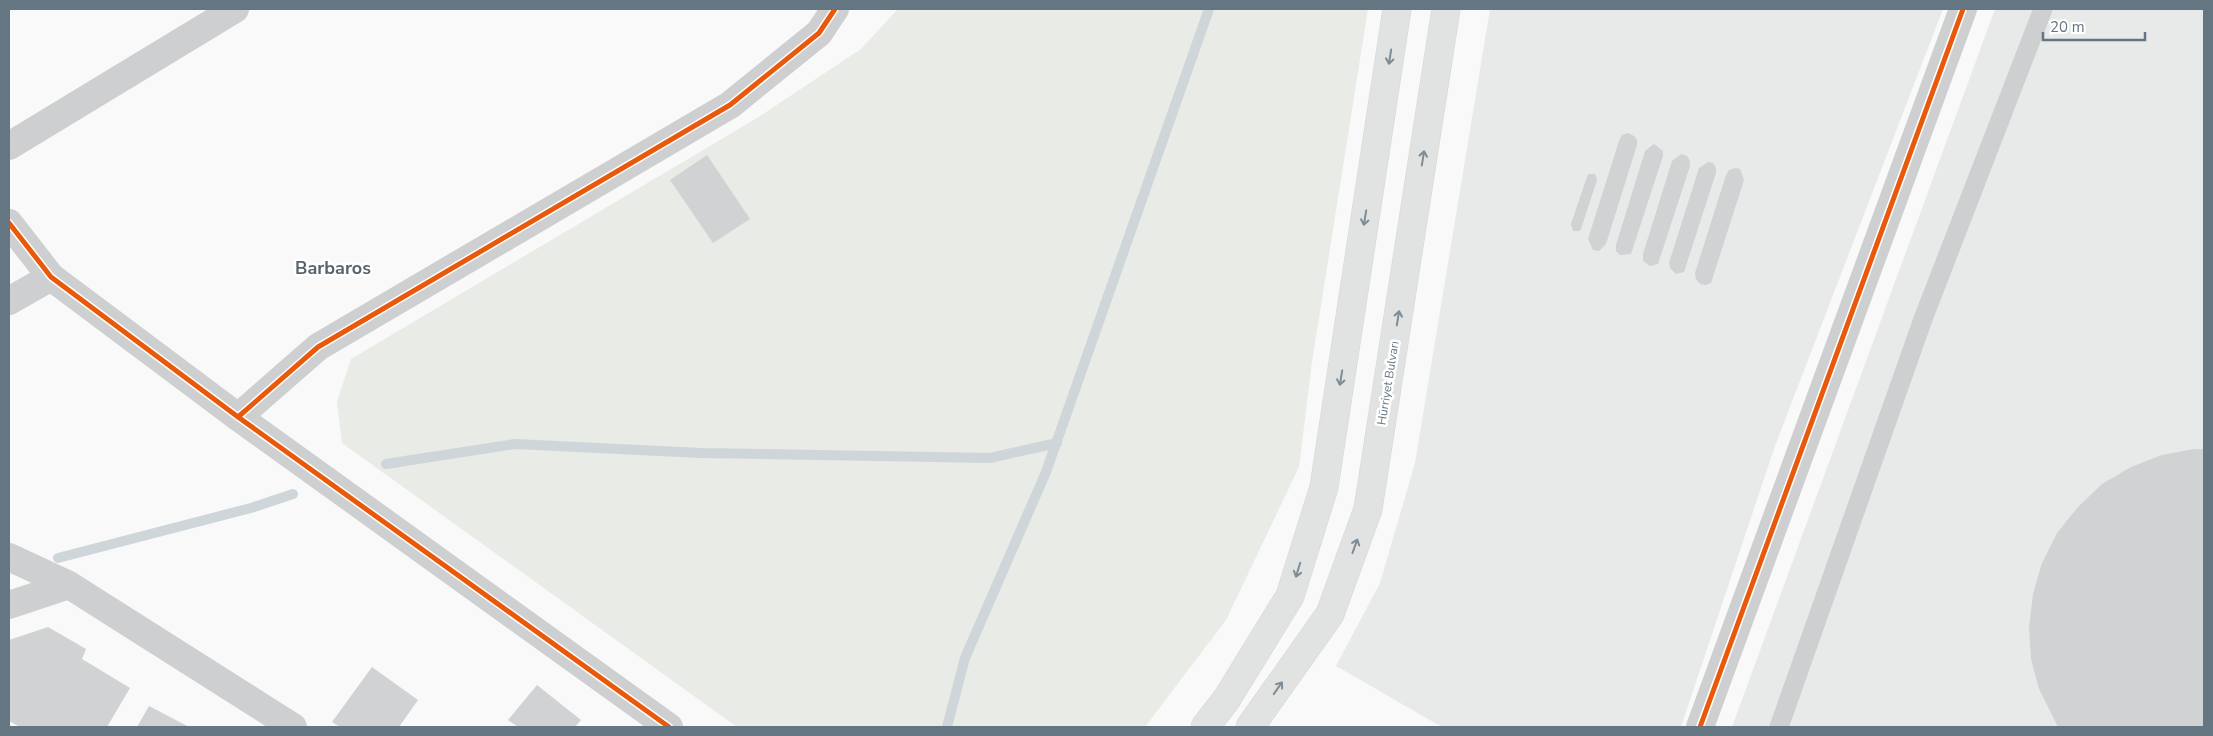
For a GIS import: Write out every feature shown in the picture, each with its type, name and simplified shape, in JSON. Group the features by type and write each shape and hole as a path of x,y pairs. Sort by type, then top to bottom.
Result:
{"main road":[{"path":"1205,727 1226,700 1290,596 1324,487 1397,9"},
{"name":"Hürriyet Bulvarı","path":"1250,727 1330,614 1368,509 1446,9"}],"street":[{"path":"9,146 235,9"},
{"path":"238,416 318,347 730,105 819,33 835,9"},
{"path":"1700,727 1963,9"},
{"path":"9,223 51,277 238,416 669,727"},
{"path":"9,302 51,277"},
{"path":"9,557 69,585 293,727"},
{"path":"9,605 69,585"}],"lane":[{"path":"1779,727 1923,319 2043,9"}],"shaded area":[{"path":"898,9 1368,9 1312,362 1299,467 1226,620 1145,727 737,727 342,443 337,402 351,359 757,118 861,49"},
{"path":"1490,9 1943,9 1775,446 1681,727 1442,727 1336,666 1380,583 1415,463"},
{"path":"1995,9 2204,9 2204,727 1732,727"}],"building":[{"path":"1628,133 1637,140 1637,145 1606,244 1599,251 1593,250 1588,239 1619,141 1622,135"},
{"path":"1654,144 1663,151 1663,156 1631,254 1620,255 1616,251 1616,245 1645,151"},
{"path":"1681,154 1687,156 1690,166 1658,264 1650,266 1643,261 1643,254 1672,161"},
{"path":"707,155 750,219 713,243 670,180"},
{"path":"1708,162 1713,163 1716,173 1684,272 1676,274 1670,268 1669,263 1699,168"},
{"path":"1740,169 1744,180 1711,283 1706,285 1700,284 1696,279 1695,273 1726,175 1729,170"},
{"path":"1588,174 1595,174 1597,180 1581,229 1573,231 1571,224"},
{"path":"2204,449 2204,727 2058,727 2039,689 2031,659 2029,627 2033,594 2042,563 2057,533 2078,507 2102,484 2131,467 2162,455"},
{"path":"48,627 86,649 82,659 130,688 107,727 20,727 9,721 9,640"},
{"path":"372,667 418,700 399,727 340,727 332,722"},
{"path":"537,685 581,720 575,727 518,727 508,720"},
{"path":"149,706 189,727 137,727"}],"waterway":[{"path":"947,727 965,658 1046,472 1209,9"},
{"path":"386,464 515,444 701,453 990,458 1057,443"},
{"path":"58,558 251,508 293,494"}],"cycle path":[{"path":"238,417 318,347 730,105 819,33 835,9"},
{"path":"1700,727 1963,9"},
{"path":"9,223 51,277 238,417 669,727"}],"district":[{"name":"Barbaros","path":"333,268"}]}
